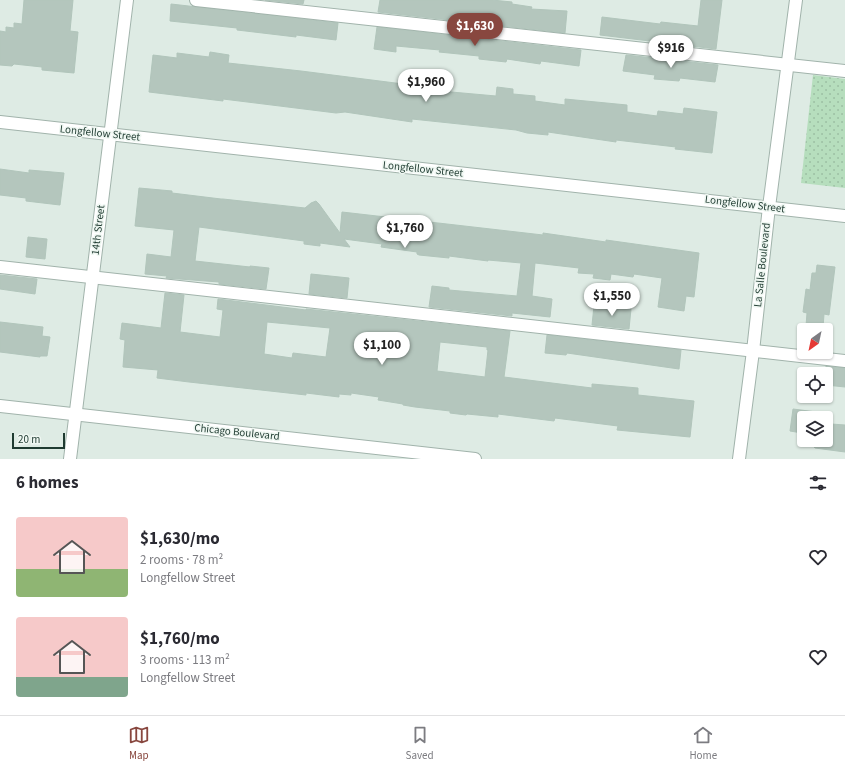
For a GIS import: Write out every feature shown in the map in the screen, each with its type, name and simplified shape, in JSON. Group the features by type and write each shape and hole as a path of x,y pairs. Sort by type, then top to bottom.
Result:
{"street":[{"name":"14th Street","path":"70,459 127,0"},
{"path":"196,0 845,70"},
{"name":"La Salle Boulevard","path":"739,459 769,207 796,0"},
{"name":"Longfellow Street","path":"0,122 845,216"},
{"path":"0,267 845,361"},
{"name":"Chicago Boulevard","path":"0,406 76,414 404,455 475,459"}],"green space":[{"path":"813,75 845,79 845,188 801,183"}],"building":[{"path":"24,0 73,0 70,31 78,32 74,73 42,70 42,67 14,64 12,66 0,65 0,31 6,32 6,27 14,28 14,23 22,24"},
{"path":"265,0 304,0 303,4"},
{"path":"380,0 492,0 512,2 512,4 532,7 531,9 567,11 565,33 378,12"},
{"path":"701,0 722,0 716,49 600,35 602,17 660,24 661,22 698,26"},
{"path":"171,4 338,23 336,40 296,35 296,37 237,30 237,28 170,21"},
{"path":"377,27 581,50 579,66 541,61 540,64 507,59 506,62 479,59 479,56 439,52 440,50 396,46 396,52 374,49"},
{"path":"210,52 229,55 228,63 411,85 430,88 429,90 496,96 497,87 513,89 513,94 535,96 535,101 565,105 565,99 627,105 627,112 657,116 658,111 683,114 684,108 717,112 712,153 675,149 676,147 616,140 616,142 548,132 548,135 527,133 516,130 412,119 412,122 345,112 336,113 223,99 223,101 149,92 153,55 177,58 177,53 209,57"},
{"path":"626,55 718,65 715,82 680,78 679,81 654,79 655,75 623,71"},
{"path":"0,169 29,173 29,170 64,173 60,205 26,201 26,198 0,195"},
{"path":"139,188 305,208 316,201 340,233 342,212 543,235 543,233 606,242 606,240 699,253 694,297 686,296 684,311 658,307 662,278 634,274 633,277 611,274 610,280 593,278 594,274 578,273 579,268 535,263 532,296 552,299 550,317 512,313 512,316 429,307 432,286 449,288 449,290 517,296 521,263 488,261 449,256 449,258 419,255 417,252 381,247 382,244 344,239 350,247 320,243 320,246 304,244 304,241 199,227 195,261 269,268 266,289 219,284 219,282 166,278 167,276 145,274 147,254 171,257 174,230 135,226"},
{"path":"28,237 47,239 45,259 26,257"},
{"path":"817,265 835,267 829,315 824,314 823,323 806,323 807,313 803,312 806,289 810,290 812,273 816,273"},
{"path":"311,274 349,278 347,298 309,294"},
{"path":"0,275 37,279 35,294 0,289"},
{"path":"165,293 184,295 180,332 220,337 223,310 217,309 218,299 306,310 510,331 504,377 592,388 592,384 638,388 638,395 694,401 690,437 617,430 618,426 555,418 554,421 498,414 498,417 450,413 450,411 403,405 378,400 379,397 351,393 351,395 339,394 339,397 306,393 306,395 189,382 157,378 158,370 123,367 125,340 120,339 122,323 161,328","holes":["267,322 330,328 326,357 293,353 292,358 264,354","440,342 487,347 485,377 437,371"]},
{"path":"594,306 631,309 629,329 592,325"},
{"path":"0,322 43,327 42,336 50,337 47,356 40,357 0,352"},
{"path":"547,335 681,350 679,369 567,353 566,355 545,353"},
{"path":"826,366 845,368 845,387 833,386 833,367"},
{"path":"793,409 809,411 797,411 797,432 790,431"},
{"path":"833,424 845,425 845,452 814,447 833,447"}]}
